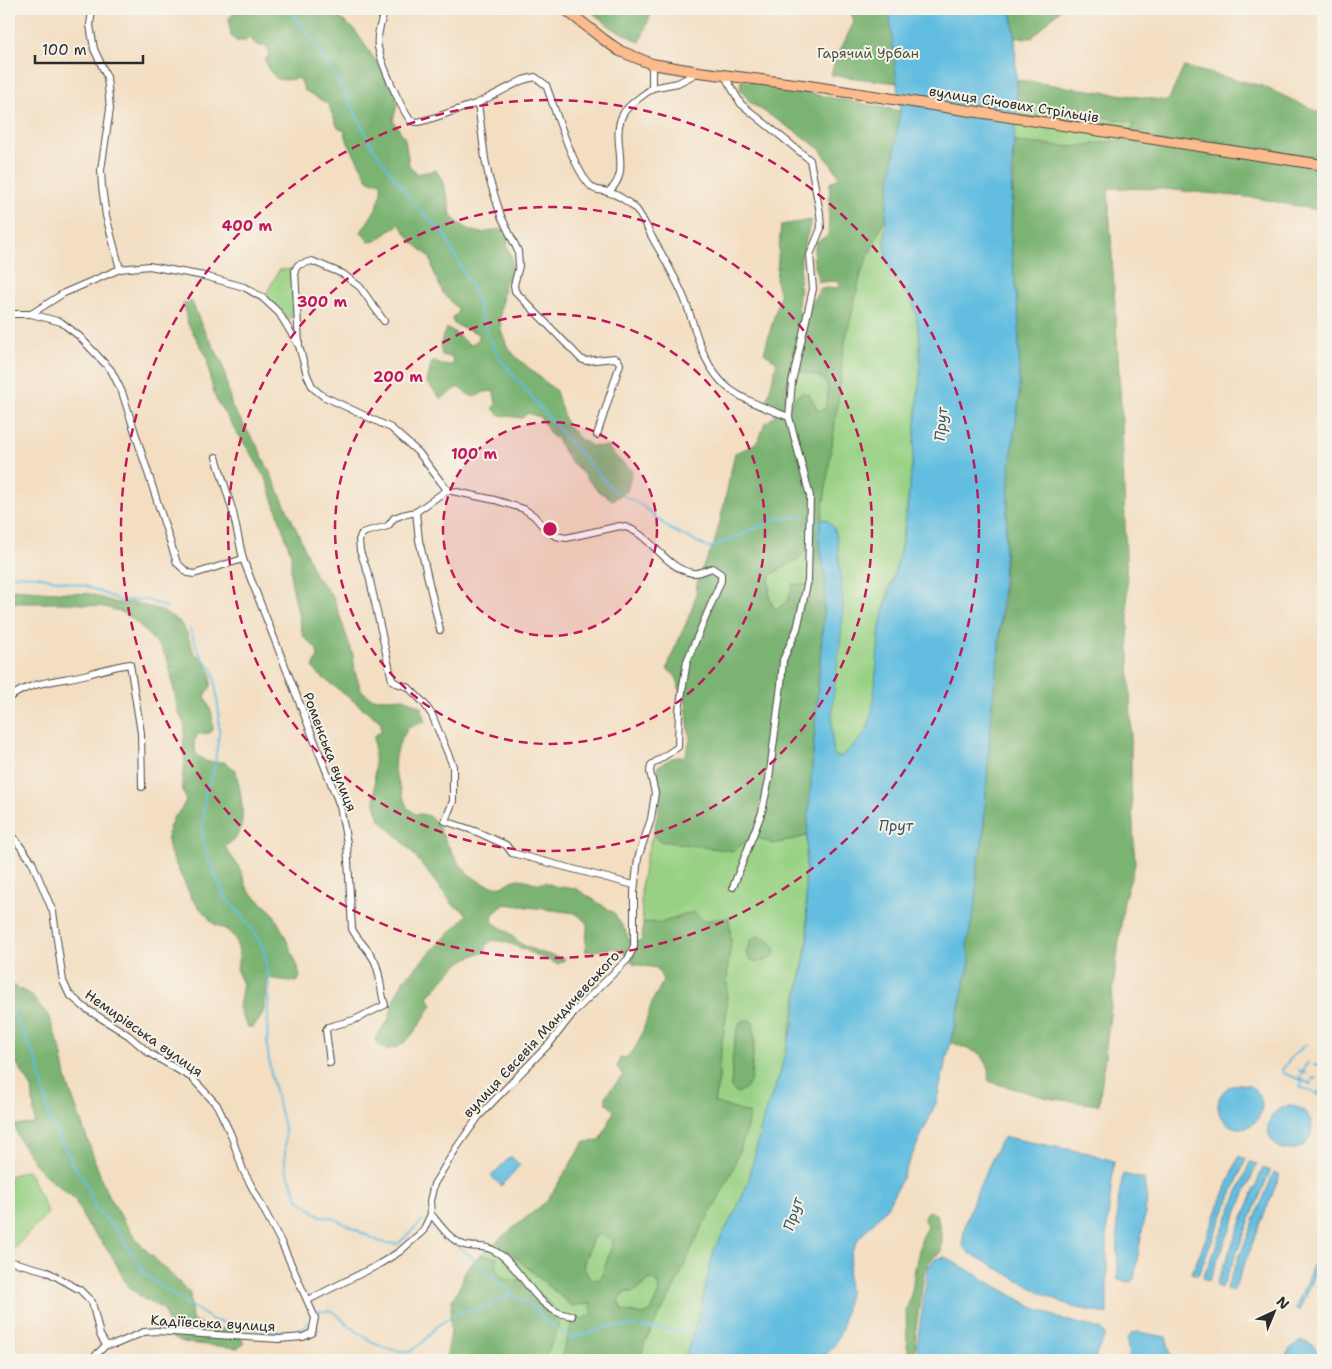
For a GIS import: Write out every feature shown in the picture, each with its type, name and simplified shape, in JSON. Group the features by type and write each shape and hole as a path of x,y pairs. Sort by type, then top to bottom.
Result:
{"main road":[{"name":"вулиця Січових Стрільців","path":"565,9 603,40 620,51 652,64 802,85 1323,165"}],"street":[{"path":"92,9 90,26 94,49 107,77 110,109 101,170 102,187 106,216 120,269"},
{"path":"386,9 378,32 378,46 402,108 411,121 418,122 430,119 478,103 523,80 535,77 541,81 546,85 572,155 584,179 594,190 608,192 636,209 686,303 700,347 711,369 728,388 755,403 789,417"},
{"path":"652,64 652,88"},
{"path":"608,192 619,181 621,174 618,147 619,130 622,116 626,109 652,88 678,83 699,72"},
{"path":"724,75 741,104 810,160 819,204 821,228 810,255 813,289 792,382 789,417 810,496 808,580 797,628 783,660 769,779 762,812 733,887"},
{"path":"478,103 489,178 501,216 518,251 515,291 581,359 586,361 614,358 620,364 597,435"},
{"path":"384,321 360,287 343,274 312,261 298,265 295,270 299,346 307,375 313,388 323,396 391,428 418,453 447,490 416,512 394,518 388,526 365,532 360,535 359,540 360,551 369,576 392,680 408,687 424,703 432,715 453,766 453,801 445,821 506,845 512,853 634,884"},
{"path":"31,314 64,293 120,269 149,266 204,276 244,287 263,298 278,313 299,346"},
{"path":"9,314 31,314 62,322 79,336 112,370 122,392 177,563 188,573 194,574 243,559"},
{"name":"Роменська вулиця","path":"216,457 233,512 243,559 340,806 347,842 352,929 375,962 385,1005 354,1020 328,1027 326,1030 330,1063"},
{"name":"вулиця Євсевія Мандичевського","path":"308,1300 376,1266 399,1252 423,1231 430,1216 430,1201 434,1184 479,1116 550,1043 574,1012 628,959 634,946 634,884 638,858 650,819 654,793 650,772 651,765 678,747 679,710 687,661 721,581 721,574 712,568 693,573 682,569 665,558 635,531 626,526 566,538 556,536 547,531 534,516 524,509 495,500 447,490"},
{"path":"416,512 419,540 440,630"},
{"path":"9,698 24,689 108,667 130,664 141,732 142,787"},
{"name":"Немирівська вулиця","path":"9,830 32,862 53,912 63,981 69,994 85,1008 149,1052 192,1078 217,1105 232,1136 243,1170 282,1244 308,1300 315,1318 312,1333"},
{"path":"430,1216 454,1240 466,1246 483,1246 499,1253 519,1271 528,1286 539,1298 557,1313 572,1316"},
{"path":"9,1262 46,1271 80,1290 92,1302 100,1335 106,1345"},
{"name":"Кадіївська вулиця","path":"90,1360 106,1345 116,1344 150,1331 279,1339 303,1338 312,1333"}],"green space":[{"path":"238,9 327,9 354,29 390,82 398,102 393,120 405,139 409,165 417,174 436,170 442,180 451,216 457,222 472,231 483,233 500,229 509,239 507,246 512,258 511,274 504,284 500,317 501,330 507,346 516,357 556,391 566,424 579,438 592,446 608,447 632,471 627,491 613,500 598,491 569,460 557,439 551,435 540,417 528,413 522,418 500,415 493,409 496,404 494,392 488,391 478,396 471,396 458,387 441,399 427,383 431,364 434,361 444,365 454,364 452,357 442,355 441,352 442,341 447,328 471,345 479,339 479,334 454,324 452,318 458,313 458,309 444,295 434,273 430,257 412,242 399,224 376,241 369,242 361,232 373,214 378,202 381,181 369,181 348,143 344,130 338,128 328,104 304,90 302,82 296,78 288,80 277,79 268,69 265,59 269,55 267,46 257,45 250,38 245,41 236,41 231,36 229,18"},
{"path":"588,9 653,9 640,42 612,28"},
{"name":"Гарячий Урбан","path":"850,9 889,9 898,83 831,75 835,61 854,22"},
{"path":"1011,9 1061,9 1032,38 1015,37"},
{"path":"1184,67 1262,86 1323,114 1323,211 1257,198 1164,189 1108,188 1122,424 1131,722 1131,782 1135,865 1124,900 1099,1105 1048,1098 990,1082 988,1079 990,1071 980,1054 951,1042 970,961 967,946 976,902 977,868 983,837 992,705 1003,604 1010,464 1019,399 1019,319 1011,248 1014,142 1072,147 1129,139 1134,123 1017,100 1017,80 1168,101"},
{"path":"741,80 900,111 886,215 861,273 842,355 841,379 819,538 826,582 807,836 774,844 753,836 733,851 660,841 653,835 662,793 657,777 658,766 672,758 685,756 690,740 685,694 679,689 676,678 667,669 696,596 699,574 714,544 735,453 756,442 765,423 774,417 775,409 767,401 777,362 764,353 780,295 776,281 781,225 811,220 801,258 798,312 806,314 820,289 841,287 838,281 819,282 813,258 816,242 828,236 830,183 840,177 819,148 751,103 740,89","holes":["794,369 812,374 823,380 828,390 825,409 818,411 809,394 802,393 796,397 791,405 785,402 786,384","807,550 812,550 811,585 792,584 788,599 776,610 770,599 769,578 775,572 797,560"]},
{"path":"1017,100 1134,122 1129,139 1072,147 1014,142"},
{"path":"886,215 885,243 913,304 918,324 920,337 920,377 902,540 880,628 876,690 872,714 864,735 841,757 835,756 832,749 831,709 843,607 835,530 825,519 821,520 841,379 842,355 861,273"},
{"path":"293,269 293,317 288,318 265,296 279,270"},
{"path":"192,302 201,324 222,362 232,407 258,447 299,535 315,575 333,597 353,655 355,672 361,690 371,698 404,698 421,707 425,722 408,728 395,756 394,770 407,807 415,814 427,815 435,821 457,860 476,879 494,886 502,886 522,879 577,889 614,913 630,942 642,941 643,922 661,923 693,912 704,921 729,918 731,942 728,963 726,1016 719,1063 719,1079 714,1102 750,1114 745,1135 732,1171 701,1228 675,1286 646,1340 639,1360 560,1360 573,1322 593,1314 590,1303 572,1306 497,1241 547,1201 584,1142 600,1141 614,1111 606,1103 606,1095 623,1075 617,1067 620,1058 627,1057 636,1047 652,1002 663,980 657,968 634,964 623,952 614,948 586,952 587,922 575,913 505,904 493,914 492,921 494,923 525,946 565,959 558,964 510,944 493,940 487,944 485,953 468,958 453,969 428,997 432,1005 408,1039 398,1047 386,1050 376,1042 375,1038 388,1021 394,999 404,979 467,915 463,910 454,906 412,852 380,820 375,804 374,736 381,731 381,722 317,673 313,667 318,657 317,650 303,636 291,580 291,554 267,481 216,400 207,357 188,324 183,303","holes":["600,1234 608,1237 613,1242 602,1276 599,1280 590,1279 583,1265 593,1238","650,1279 657,1282 659,1291 651,1312 643,1315 623,1311 618,1301 625,1292 634,1292"]},
{"path":"794,369 812,374 823,380 828,390 825,409 818,411 809,394 802,393 796,396 791,405 785,402 786,384"},
{"path":"807,550 812,550 811,585 791,594 786,603 776,610 770,599 769,578 775,572 797,560"},
{"path":"9,589 90,594 117,603 133,602 160,610 179,621 187,633 194,653 203,659 211,673 211,686 205,696 212,714 213,730 210,733 198,734 194,742 196,755 207,762 224,762 236,770 242,802 241,826 238,835 225,847 240,869 248,890 273,913 298,967 300,978 297,982 267,978 264,1010 253,1027 248,1027 239,1007 243,984 237,971 239,952 235,938 227,930 214,924 192,899 170,852 167,834 173,818 181,810 186,800 182,780 185,763 183,749 185,726 178,711 168,661 161,648 137,623 122,612 105,607 72,603 9,603"},
{"path":"653,835 660,841 753,836 774,844 807,836 805,883 808,938 787,1047 779,1077 764,1116 748,1183 737,1208 714,1250 699,1315 684,1360 639,1360 646,1340 675,1286 701,1228 714,1207 750,1114 714,1102 719,1079 719,1063 726,1016 728,963 731,942 729,918 704,921 686,913 661,923 643,922 641,889 649,846","holes":["753,1022 755,1039 751,1076 731,1088 737,1030"]},
{"path":"757,936 765,937 775,948 775,955 763,961 750,960 746,952 751,940"},
{"path":"9,983 32,996 48,1015 60,1047 67,1082 105,1189 125,1223 141,1245 190,1293 192,1320 212,1328 239,1329 244,1344 238,1348 187,1343 172,1338 164,1309 145,1300 127,1285 111,1254 86,1223 74,1198 37,1167 20,1141 14,1125 35,1124 32,1088 9,1051"},
{"path":"747,1020 753,1022 754,1027 751,1075 748,1086 737,1094 731,1088 734,1046 740,1022"},
{"path":"28,1170 48,1213 9,1254 9,1176"},
{"path":"929,1211 937,1215 942,1239 941,1252 932,1258 925,1269 916,1328 915,1353 910,1356 907,1346 906,1310 912,1291 921,1241 927,1226 924,1220 925,1214"},
{"path":"600,1234 608,1237 613,1242 602,1276 598,1280 590,1279 583,1265 593,1238"},
{"path":"497,1241 572,1306 590,1303 594,1314 573,1322 560,1360 544,1360 559,1326 560,1317 544,1297 506,1280 497,1271 496,1258 480,1255"},
{"path":"480,1255 497,1257 497,1271 505,1280 523,1279 544,1297 560,1317 559,1326 544,1360 446,1360 451,1332 452,1300 462,1282 465,1271"},
{"path":"650,1279 657,1282 659,1291 651,1312 643,1315 623,1311 618,1301 625,1292 634,1292"}],"water":[{"name":"Прут","path":"889,9 1011,9 1015,37 1017,100 1012,163 1011,248 1019,319 1019,399 1010,464 998,659 992,705 983,837 977,868 976,902 967,946 970,961 936,1103 897,1189 885,1210 859,1238 851,1254 848,1276 849,1293 842,1328 835,1344 822,1360 684,1360 699,1315 714,1250 737,1208 748,1183 764,1116 779,1077 794,1020 808,938 805,883 807,836 826,582 819,538 821,520 825,519 829,522 835,531 843,595 832,714 835,756 841,757 858,742 868,728 873,706 880,627 899,557 905,526 920,374 920,342 916,314 911,299 892,275 886,257 886,215 900,111"},
{"path":"1240,1084 1252,1088 1258,1094 1262,1106 1258,1118 1252,1124 1240,1128 1228,1124 1222,1118 1218,1106 1222,1094 1228,1088"},
{"path":"1290,1106 1302,1110 1308,1116 1312,1128 1308,1140 1302,1146 1290,1150 1278,1146 1272,1140 1268,1128 1272,1116 1278,1110"},
{"path":"1003,1138 1088,1153 1114,1161 1107,1227 1107,1314 1073,1307 1040,1292 969,1253 963,1246 963,1235 970,1208"},
{"path":"511,1156 520,1165 501,1186 491,1176"},
{"path":"1239,1156 1246,1159 1198,1275 1192,1273"},
{"path":"1250,1162 1257,1164 1209,1281 1203,1278"},
{"path":"1263,1168 1270,1171 1222,1288 1216,1285"},
{"path":"1274,1172 1280,1175 1233,1292 1226,1289"},
{"path":"1123,1174 1144,1179 1147,1201 1134,1279 1130,1282 1118,1280 1117,1207"},
{"path":"1323,1241 1323,1253 1299,1311 1295,1309"},
{"path":"945,1257 1031,1306 1061,1319 1101,1329 1105,1335 1094,1360 927,1360 918,1355 917,1344 928,1268 934,1259"},
{"path":"1138,1332 1166,1337 1174,1360 1129,1360 1127,1339 1132,1333"},
{"path":"1300,1342 1314,1346 1318,1352 1319,1360 1287,1360 1290,1349"}],"waterway":[{"path":"288,9 311,37 347,97 372,146 410,199"},
{"path":"415,205 444,234 475,294 487,333 500,359 566,438 612,489 644,507 670,529 710,548 776,519 805,516"},
{"path":"817,517 819,538"},
{"path":"9,575 37,576 86,586 119,600 146,600 167,607"},
{"path":"190,629 199,653 214,672 219,715 219,735 212,779 206,788 202,833 208,859 225,896 251,927 264,950 269,983 267,1046 271,1075 285,1131 285,1167 299,1200 318,1215 335,1219 380,1242 398,1244 422,1221 424,1222"},
{"path":"9,1009 13,1012 38,1064 50,1120 73,1164 87,1185 94,1206 120,1234 145,1274 166,1290 215,1321 277,1332 296,1331 307,1326 307,1321"},
{"path":"1306,1044 1291,1058 1282,1070 1283,1073 1311,1084 1313,1078 1316,1079"},
{"path":"1314,1065 1319,1065 1323,1057"},
{"path":"1299,1079 1308,1063"},
{"path":"1299,1070 1305,1073"},
{"path":"1303,1080 1300,1087 1323,1096"},
{"path":"1318,1094 1323,1084"},
{"path":"428,1225 467,1253 511,1294 535,1308 547,1322 572,1338 607,1327 636,1326"},
{"path":"318,1311 335,1313 375,1344 388,1349 410,1352 423,1342 436,1327 458,1312 490,1306 511,1294"},
{"path":"643,1327 695,1333"}]}
